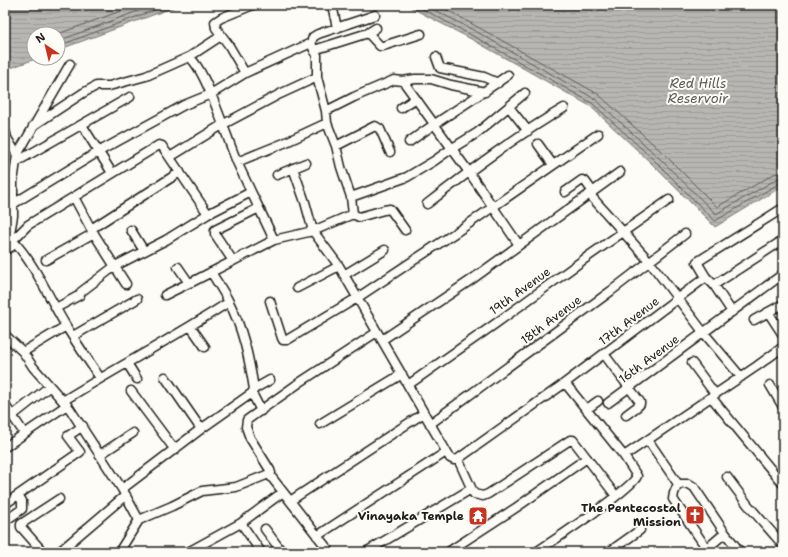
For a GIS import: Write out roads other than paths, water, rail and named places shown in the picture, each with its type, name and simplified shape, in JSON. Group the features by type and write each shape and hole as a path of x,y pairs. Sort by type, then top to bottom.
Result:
{"street":[{"path":"244,73 228,44 216,28 215,22 220,18 253,5"},
{"path":"332,5 337,28"},
{"path":"353,214 351,197 336,146 327,123 326,111 317,76 317,55 313,46 313,38 318,34 375,16"},
{"path":"13,204 98,152 184,105 211,94 244,73 313,46 368,33 376,28"},
{"path":"368,33 380,46 421,34"},
{"path":"33,126 96,86 109,86 146,76 189,57 221,36"},
{"path":"189,57 195,61 211,94 237,162 274,240"},
{"path":"436,57 440,68 484,77 498,83"},
{"path":"5,250 11,247 14,216 13,182 16,158 70,64"},
{"path":"410,142 434,124 485,92 508,75"},
{"path":"170,157 222,125 317,76"},
{"path":"326,111 394,80 403,81 432,79 451,85 485,92"},
{"path":"403,81 519,245"},
{"path":"351,197 406,177 434,161 477,133 526,93"},
{"path":"16,158 82,125 130,97"},
{"path":"401,108 415,99"},
{"path":"509,107 528,130"},
{"path":"427,204 468,172 528,130 564,108"},
{"path":"237,162 284,143 327,123"},
{"path":"82,125 112,173"},
{"path":"336,146 376,126 380,129 390,152"},
{"path":"270,301 282,338 287,340 357,298 493,207 598,134"},
{"path":"6,135 16,158"},
{"path":"538,144 553,165"},
{"path":"11,236 157,146 162,146 208,214"},
{"path":"278,175 306,163"},
{"path":"294,168 313,232 339,266 446,452 450,458 454,460 458,459 474,494 479,496 488,494 570,440 573,440 577,443 616,496"},
{"path":"46,260 180,172"},
{"path":"382,340 592,194 620,172"},
{"path":"565,192 582,180 585,181 592,194 649,261 741,377"},
{"path":"56,308 80,295 81,292 115,266 166,240 208,214 251,192"},
{"path":"74,197 92,231 126,284"},
{"name":"19th Avenue","path":"408,385 669,200"},
{"path":"233,261 215,231 216,229 259,208"},
{"path":"353,214 357,217 362,217 390,209 405,230"},
{"path":"732,312 714,285 706,277 697,262 780,210"},
{"path":"166,295 274,240 313,232 353,214"},
{"path":"131,230 144,251"},
{"name":"18th Avenue","path":"430,424 611,291 685,234"},
{"path":"11,236 100,378"},
{"path":"714,285 783,240"},
{"path":"344,275 386,250"},
{"path":"297,288 339,266"},
{"path":"178,267 189,282"},
{"path":"211,272 229,302 241,330 246,345 253,391 261,411"},
{"name":"16th Avenue","path":"608,403 783,274"},
{"name":"17th Avenue","path":"458,459 565,383 706,277"},
{"path":"73,336 137,299"},
{"path":"5,447 100,378 191,326 229,302"},
{"path":"754,320 783,304"},
{"path":"768,312 783,335"},
{"path":"23,352 66,326"},
{"path":"191,326 205,347"},
{"path":"330,552 269,474 271,473 270,470 250,438 246,427 248,420 299,383 377,332"},
{"path":"5,335 23,352 83,426 124,492 139,520"},
{"path":"624,456 741,377 783,346"},
{"path":"604,354 640,402 640,404 626,415"},
{"path":"127,363 137,379"},
{"path":"692,363 713,396 783,484"},
{"path":"320,424 402,374"},
{"path":"165,377 201,429"},
{"path":"59,552 124,492 175,450 201,429 270,380"},
{"path":"536,552 616,496 635,480 637,476 624,456 565,383"},
{"path":"770,385 783,407"},
{"path":"12,416 50,386"},
{"path":"131,391 175,450"},
{"path":"587,409 598,401"},
{"path":"5,405 24,433"},
{"path":"290,501 424,413"},
{"path":"5,504 80,452 68,436 83,426"},
{"path":"101,454 133,433"},
{"path":"648,440 678,484"},
{"path":"317,536 446,452"},
{"path":"448,552 587,458"},
{"path":"119,552 139,520 202,491 236,487 269,474"},
{"path":"727,477 748,505 783,545"},
{"path":"678,484 689,484 694,487 725,533 740,552"},
{"path":"678,484 673,499 705,550 725,533"},
{"path":"366,552 471,489"},
{"path":"188,552 241,523 283,492"},
{"path":"5,521 22,509 22,501 18,495"},
{"path":"43,552 21,526 21,524 58,499"},
{"path":"241,523 261,552"},
{"path":"265,529 282,552"},
{"path":"609,552 640,530"}],"water":[{"path":"5,5 180,5 66,47 66,26 26,26 26,62 5,70"},
{"name":"Red Hills Reservoir","path":"406,5 783,5 783,186 715,227 651,163 590,106 473,40"}],"place":[{"name":"The Pentecostal Mission","path":"695,515"},
{"name":"Vinayaka Temple","path":"478,516"}]}
